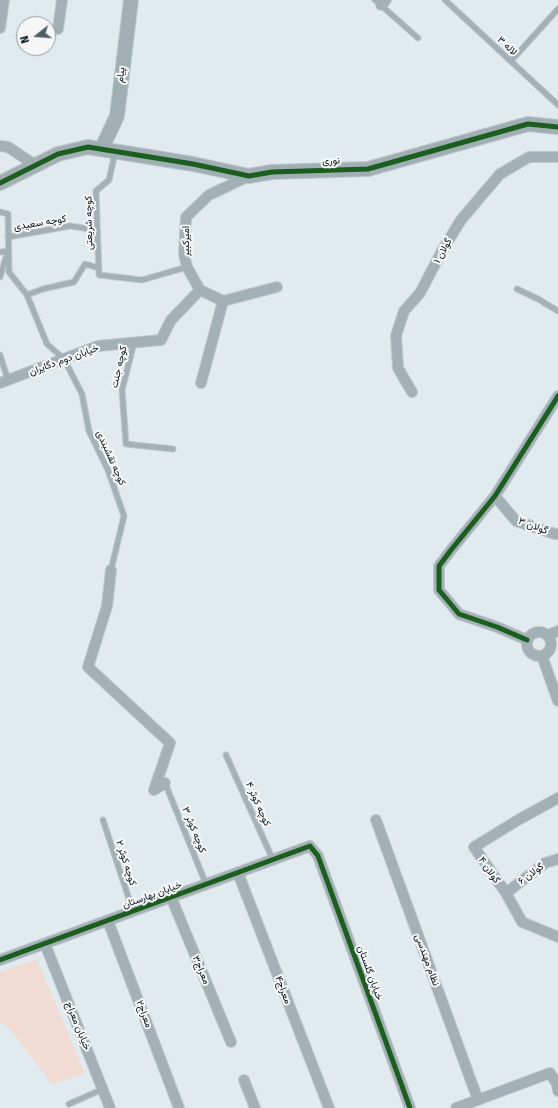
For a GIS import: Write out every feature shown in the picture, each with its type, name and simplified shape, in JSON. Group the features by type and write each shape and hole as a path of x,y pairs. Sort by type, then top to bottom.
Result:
{"street":[{"path":"0,28 4,0"},
{"path":"58,29 62,0"},
{"name":"پیام","path":"109,150 116,116 131,0"},
{"name":"نوری","path":"0,183 58,154 88,147 193,164 249,176 272,172 368,169 528,124 558,127"},
{"path":"0,146 8,147 35,165"},
{"name":"گولان ۱","path":"412,392 398,368 396,336 404,311 420,293 442,249 461,220 500,174 529,157 558,157"},
{"name":"امیرکبیر","path":"200,290 187,267 184,254 186,217 209,195 249,176"},
{"path":"200,290 223,301 276,287"},
{"name":"خیابان دوم دگایران","path":"4,382 98,346 161,340 171,320 200,290"},
{"path":"201,383 223,301"},
{"path":"527,640 498,627 459,614 439,590 439,566 495,496 557,399"},
{"name":"گولان ۳","path":"495,496 516,521 558,534"},
{"path":"111,570 106,606 88,667 170,743 154,790 165,783"},
{"path":"548,635 558,630"},
{"path":"536,632 542,632 548,635 551,640 552,647 548,653 542,656 536,656 530,653 527,647 527,640 531,635 536,632"},
{"path":"542,656 558,701"},
{"name":"گولان ۴","path":"558,798 474,847 506,893 522,922 558,937"},
{"name":"نظام مهندسی","path":"376,820 478,1100"},
{"name":"خیابان بهارستان","path":"0,960 310,846"},
{"name":"خیابان گلستان","path":"310,846 318,856 410,1108"},
{"name":"گولان ۶","path":"506,893 546,863 558,859"},
{"name":"معراج۴","path":"238,873 329,1108"},
{"name":"معراج۳","path":"171,897 231,1042"},
{"name":"معراج۲","path":"108,921 179,1108"},
{"name":"خیابان معراج","path":"45,944 110,1108"},
{"path":"456,1108 550,1073 557,1084 558,1091"},
{"path":"244,1080 255,1108"}],"lane":[{"name":"لاله ۳","path":"445,0 558,105"},
{"path":"381,2 418,38"},
{"path":"511,61 558,9"},
{"name":"کوچه شریعتی","path":"109,150 109,180 96,192 99,275 142,280 187,267"},
{"name":"کوچه نقشبندی","path":"0,212 8,214 9,272 27,295 47,344 64,359 82,394 89,431 108,470 124,516 111,570"},
{"name":"کوچه سعیدی","path":"8,237 70,226 97,230"},
{"path":"0,252 8,250"},
{"path":"0,277 8,250"},
{"path":"27,295 43,289 74,282 85,264 99,268"},
{"path":"517,288 558,311"},
{"name":"کوچه جنت","path":"134,343 122,390 126,444 173,449"},
{"path":"0,355 4,382"},
{"name":"کوچه کوثر ۴","path":"226,755 273,860"},
{"name":"کوچه کوثر ۳","path":"165,783 206,884"},
{"name":"کوچه کوثر ۲","path":"103,820 133,911"},
{"path":"69,1104 103,1090"}],"shaded area":[{"path":"37,959 85,1074 52,1084 10,1029 0,1021 0,972"}],"cycle path":[{"path":"0,183 58,154 88,147 193,164 249,176 272,172 368,169 528,124 558,127"},
{"path":"527,640 497,627 459,614 439,590 439,566 495,496 558,396"},
{"path":"0,960 310,846 318,856 410,1108"}]}
